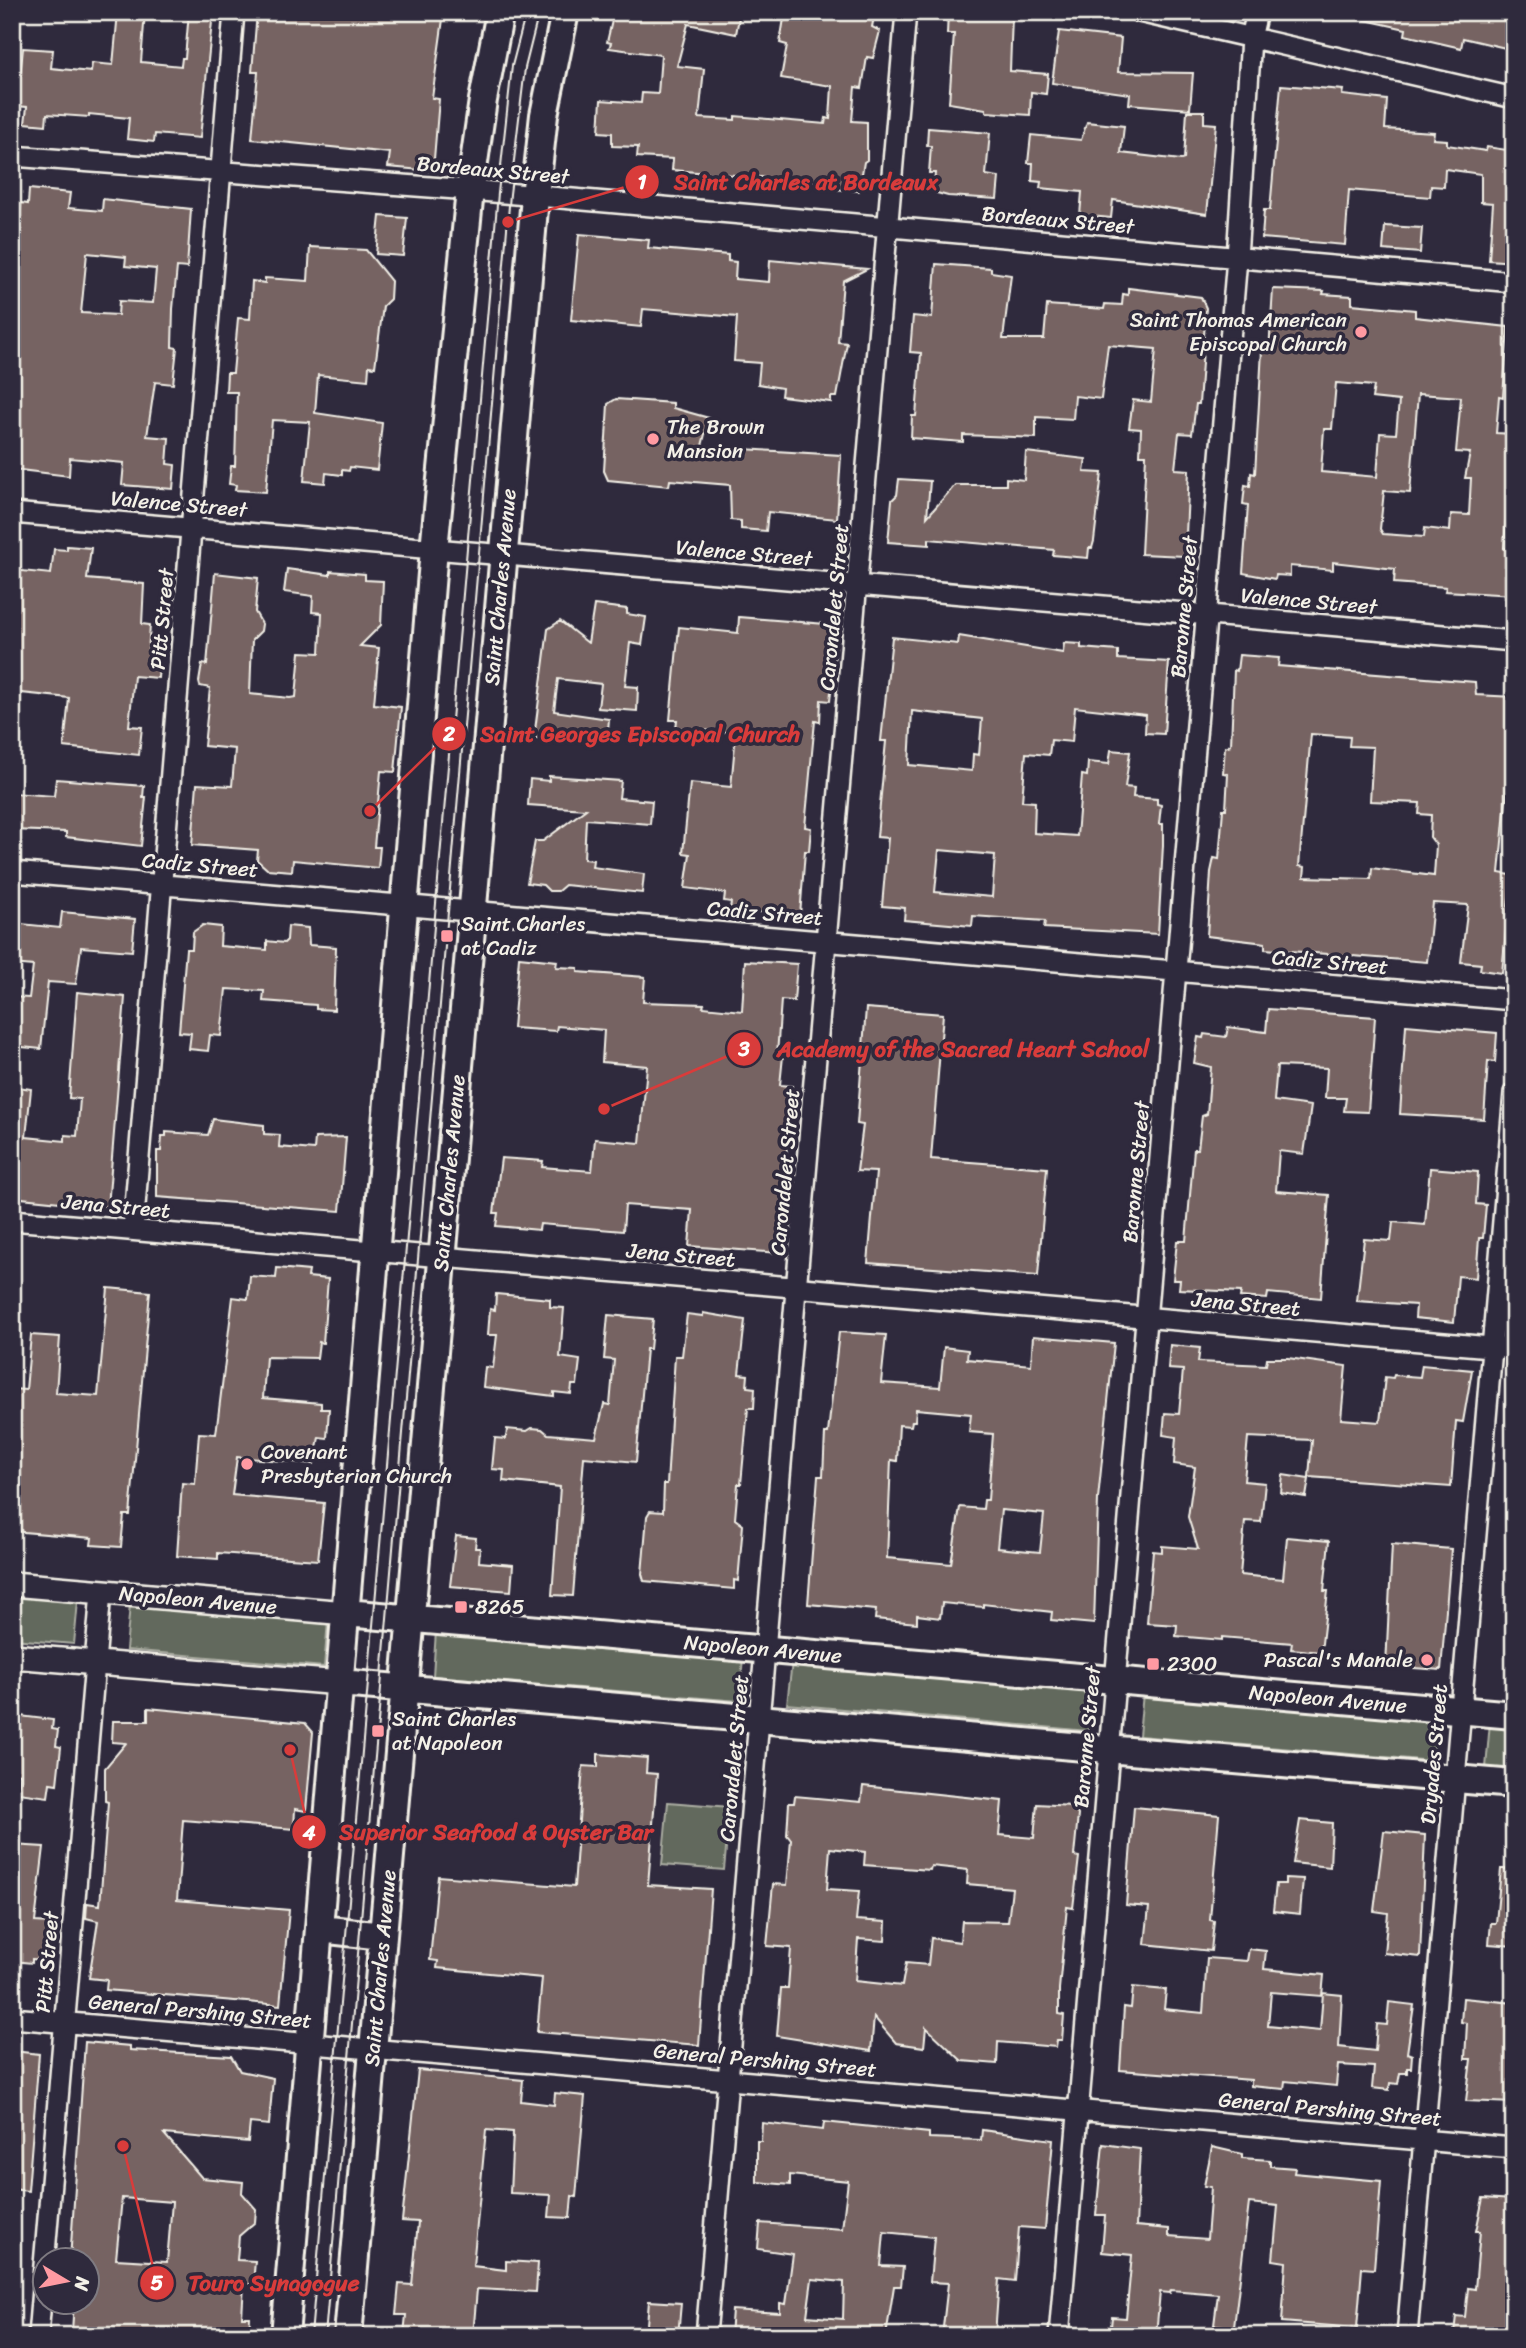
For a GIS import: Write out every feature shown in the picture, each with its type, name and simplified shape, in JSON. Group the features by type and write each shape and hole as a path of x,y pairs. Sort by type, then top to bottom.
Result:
{"main road":[{"path":"285,2336 434,549 470,190 483,100 500,12"},
{"name":"Saint Charles Avenue","path":"348,2336 535,197 544,115 565,12"},
{"name":"Napoleon Avenue","path":"346,1613 1514,1715"},
{"path":"340,1684 1514,1784"},
{"path":"320,1928 383,1937"}],"street":[{"name":"Pitt Street","path":"133,1230 234,12"},
{"name":"Carondelet Street","path":"706,2336 906,12"},
{"path":"1139,12 1514,98"},
{"name":"Baronne Street","path":"1059,2336 1237,258 1251,38 1257,12"},
{"name":"Bordeaux Street","path":"12,156 470,190 1514,282"},
{"name":"Valence Street","path":"12,513 1514,641"},
{"name":"Cadiz Street","path":"12,872 1514,1000"},
{"name":"Dryades Street","path":"1407,2336 1514,1093"},
{"name":"Jena Street","path":"12,1220 1514,1349"},
{"name":"Napoleon Avenue","path":"12,1584 346,1613"},
{"name":"Pitt Street","path":"38,2336 101,1592"},
{"path":"12,1656 340,1684"},
{"name":"General Pershing Street","path":"12,2018 1514,2148"}],"shaded area":[{"path":"12,1595 78,1601 74,1644 12,1639"},
{"path":"130,1604 328,1621 324,1667 126,1650"},
{"path":"436,1631 743,1658 739,1701 433,1676"},
{"path":"792,1662 1092,1689 1088,1731 787,1704"},
{"path":"1143,1693 1436,1718 1433,1761 1139,1736"},
{"path":"1490,1722 1514,1724 1514,1770 1486,1768"},
{"path":"668,1802 730,1807 724,1870 662,1865"}],"building":[{"path":"118,12 145,12 141,62 181,66 182,58 185,58 189,12 213,12 200,138 155,134 154,142 127,139 129,118 89,114 89,117 47,114 46,125 25,123 27,107 17,106 23,48 53,50 51,68 91,72 92,63 113,65"},
{"path":"257,12 444,12 432,98 439,99 433,171 388,167 390,153 252,139 258,72 252,72"},
{"path":"614,12 740,12 736,34 688,24 677,66 704,69 699,118 735,120 735,116 825,124 826,118 830,119 832,86 781,78 787,45 780,43 785,12 875,12 872,27 880,31 873,58 867,57 862,88 855,87 852,121 867,122 867,160 864,162 859,191 819,188 820,182 672,170 673,159 637,157 638,147 612,146 612,133 599,132 601,100 641,103 642,93 658,94 661,55 609,48 611,43 607,42"},
{"path":"948,12 1012,15 1010,71 1048,74 1046,94 1031,92 1030,115 986,112 986,109 949,103 954,34 947,34"},
{"path":"1366,12 1514,12 1514,50 1463,38 1461,48 1405,35 1406,29 1365,20"},
{"path":"1059,31 1121,38 1118,72 1193,73 1190,109 1129,104 1130,94 1052,83"},
{"path":"1281,85 1343,90 1342,95 1387,100 1385,129 1434,132 1433,139 1447,140 1447,145 1486,151 1487,147 1514,151 1514,262 1489,260 1493,203 1481,202 1481,174 1445,169 1444,187 1431,186 1430,197 1349,190 1345,245 1262,238 1264,210 1270,210"},
{"path":"1187,111 1204,111 1204,123 1216,124 1207,214 1113,200 1111,218 1080,215 1082,192 1040,188 1041,182 1032,181 1033,163 1028,163 1031,135 1081,140 1087,122 1124,126 1121,153 1184,159"},
{"path":"928,128 990,133 986,175 999,177 997,199 948,196 933,192 935,173 929,173 931,146 927,146"},
{"path":"29,189 70,193 68,208 102,211 103,199 191,209 187,268 177,267 172,347 177,348 173,384 155,382 147,436 169,438 167,464 175,465 173,489 122,485 124,463 70,458 69,476 12,469 12,227 18,228 21,203 28,204","holes":["87,253 126,257 125,266 156,269 153,303 119,301 118,315 81,313"]},
{"path":"380,216 407,218 403,256 376,254"},
{"path":"1385,226 1422,228 1420,253 1383,250"},
{"path":"579,234 649,240 648,248 728,255 728,261 736,262 735,279 769,282 770,260 867,269 843,281 838,342 847,343 837,397 831,397 831,402 781,396 782,388 758,384 760,363 734,361 737,317 643,309 641,327 571,320"},
{"path":"310,247 366,250 391,281 390,299 383,306 375,367 369,366 368,380 318,375 315,413 382,423 377,470 350,467 349,471 342,470 342,475 326,473 325,483 304,481 310,422 272,420 266,492 235,490 236,485 229,484 231,466 235,466 237,392 226,392 227,373 233,373 238,318 250,319 252,281 265,283 265,278 308,281"},
{"path":"936,264 991,268 991,272 1011,275 1003,339 1044,339 1047,305 1104,309 1105,304 1122,305 1123,294 1128,295 1128,288 1201,297 1206,308 1199,404 1196,404 1192,434 1179,433 1175,469 1189,470 1185,556 1141,554 1146,455 1140,455 1141,429 1129,428 1133,400 1151,402 1156,349 1108,345 1101,399 1075,396 1073,419 1036,417 1036,438 963,435 963,442 911,438 912,416 916,416 921,353 910,352 913,316 932,318"},
{"path":"1273,289 1324,291 1323,294 1352,296 1352,304 1415,310 1415,317 1508,327 1503,397 1499,396 1496,433 1514,434 1514,490 1508,490 1504,548 1514,549 1514,595 1445,591 1446,587 1394,583 1395,569 1333,562 1333,570 1290,566 1290,576 1276,575 1275,579 1243,573 1248,505 1243,504 1245,485 1250,486 1251,473 1255,474 1262,350 1269,351","holes":["1336,383 1374,386 1372,398 1399,401 1396,434 1380,433 1377,477 1321,472 1324,429 1332,429","1418,394 1461,397 1456,452 1470,453 1465,478 1471,478 1469,515 1451,514 1450,531 1425,528 1424,537 1383,534 1380,529 1384,491 1410,493"]},
{"path":"616,399 673,403 673,408 709,418 700,454 742,457 743,449 841,455 837,519 768,512 766,531 741,529 741,521 731,520 730,485 670,480 669,486 608,480 604,471 608,404"},
{"path":"1026,452 1086,459 1084,472 1102,473 1094,541 1092,548 1089,548 1088,558 1053,555 1054,550 929,539 929,545 888,542 892,500 897,495 899,479 930,481 927,517 955,485 1006,485 1006,478 1024,480"},
{"path":"67,546 91,548 87,579 144,584 142,624 150,625 148,652 160,653 158,678 134,676 129,726 142,727 139,755 64,747 69,698 12,692 12,570 51,574 54,549 67,550"},
{"path":"287,569 330,575 330,571 365,574 365,580 383,581 381,625 360,646 379,648 374,704 401,707 395,772 381,771 374,847 380,847 378,868 293,860 292,871 267,869 257,860 258,850 192,845 197,784 232,786 235,749 204,746 210,688 200,686 199,682 202,664 207,665 215,573 258,578 255,612 262,624 261,631 252,640 250,694 290,698 296,697 300,652 320,653 322,613 312,612 313,596 284,592"},
{"path":"594,605 627,609 627,614 646,617 642,645 630,643 625,686 638,687 637,711 598,708 601,684 558,679 554,711 609,719 607,742 534,738 548,629 560,621 588,643"},
{"path":"739,617 838,625 830,701 821,700 820,722 815,721 805,827 811,828 809,851 805,851 800,916 730,909 731,902 724,901 725,893 685,888 690,854 683,853 690,783 731,787 736,733 676,728 677,720 670,720 679,627 738,633"},
{"path":"959,636 1063,653 1064,643 1081,644 1081,648 1118,651 1118,659 1169,662 1164,734 1145,733 1146,715 1075,707 1072,742 1051,740 1049,755 1026,753 1022,801 1035,802 1034,833 1077,836 1082,775 1087,776 1088,762 1109,764 1111,750 1130,752 1125,787 1134,788 1133,797 1157,799 1157,804 1161,805 1159,824 1163,824 1163,845 1158,934 1044,928 1045,921 973,916 972,926 904,920 905,908 882,906 888,838 877,837 886,741 881,741 892,637 958,644","holes":["912,711 982,719 979,755 973,754 972,771 909,765","939,850 995,855 992,897 935,892"]},
{"path":"1239,655 1279,658 1278,666 1475,682 1476,695 1514,697 1514,769 1509,769 1499,873 1511,875 1502,973 1480,970 1481,964 1461,962 1468,905 1433,903 1427,962 1265,949 1265,943 1207,936 1211,872 1214,858 1219,859 1223,809 1226,809 1228,774 1223,773 1225,747 1231,745 1234,670 1237,671","holes":["1311,734 1350,737 1349,746 1373,747 1370,801 1420,803 1419,814 1431,815 1430,837 1436,845 1434,876 1372,868 1371,879 1304,877 1305,867 1299,866"]},
{"path":"549,776 621,781 619,798 652,801 650,824 586,819 584,859 593,860 592,867 644,874 642,893 565,885 558,891 549,891 543,885 527,883 535,841 543,841 586,809 528,805 530,779 549,781"},
{"path":"56,779 144,786 143,797 146,797 141,846 66,837 66,832 12,830 12,793 54,796"},
{"path":"62,912 135,919 132,951 81,947 76,984 48,982 41,1049 12,1046 12,997 29,998 33,966 12,964 12,923 60,928"},
{"path":"203,925 221,927 220,946 267,950 267,941 284,943 287,940 288,926 308,928 309,945 336,947 334,1010 316,1009 316,1005 263,1001 264,991 226,989 221,1036 210,1035 208,1051 189,1049 191,1033 179,1032 186,949 192,949 193,932"},
{"path":"519,957 557,961 556,967 578,968 578,972 645,977 643,1002 704,1004 703,1007 742,1011 745,961 797,964 794,1001 781,1000 777,1055 783,1056 780,1085 792,1086 778,1253 689,1246 692,1210 625,1205 623,1231 540,1224 539,1230 496,1226 498,1213 494,1213 501,1158 543,1161 542,1167 592,1171 595,1139 640,1143 647,1066 602,1062 604,1030 557,1026 556,1031 513,1028"},
{"path":"77,992 125,997 108,1207 12,1197 12,1086 31,1089 26,1137 65,1141 65,1135 77,1136 80,1099 69,1098"},
{"path":"866,1008 943,1014 931,1159 1047,1168 1038,1276 868,1263 876,1172 857,1171 863,1125 857,1124"},
{"path":"1268,1009 1375,1017 1368,1112 1344,1111 1346,1098 1325,1098 1327,1068 1277,1066 1274,1101 1311,1106 1304,1154 1279,1151 1276,1191 1329,1195 1321,1298 1268,1293 1267,1299 1240,1297 1241,1292 1179,1289 1180,1280 1173,1280 1177,1241 1186,1241 1194,1149 1198,1149 1202,1116 1207,1114 1211,1067 1194,1063 1198,1037 1203,1038 1204,1034 1226,1037 1228,1027 1266,1032"},
{"path":"1406,1025 1497,1033 1495,1062 1488,1061 1484,1119 1400,1114"},
{"path":"213,1119 264,1125 264,1134 280,1135 279,1147 314,1150 315,1138 346,1137 340,1211 157,1197 157,1151 161,1151 162,1136 166,1136 166,1132 208,1135"},
{"path":"1430,1168 1478,1172 1476,1204 1486,1205 1483,1238 1479,1238 1476,1278 1458,1276 1454,1322 1415,1318 1416,1305 1357,1301 1364,1239 1391,1241 1393,1222 1425,1225"},
{"path":"277,1268 309,1271 308,1277 328,1279 323,1343 319,1342 317,1358 266,1357 263,1398 321,1403 321,1409 329,1409 327,1438 319,1437 314,1464 237,1457 232,1495 324,1503 318,1560 218,1553 218,1559 177,1556 182,1483 195,1484 199,1433 216,1434 233,1297 248,1299 250,1276 276,1278"},
{"path":"108,1288 150,1292 130,1515 124,1515 121,1547 91,1545 92,1538 12,1531 12,1389 26,1390 31,1335 60,1337 56,1393 98,1396"},
{"path":"496,1294 550,1299 550,1307 564,1308 560,1357 580,1360 577,1385 572,1385 571,1394 554,1392 554,1396 483,1387 485,1367 493,1368 497,1335 488,1335 490,1309 495,1310"},
{"path":"703,1313 745,1320 739,1374 748,1375 747,1387 755,1388 754,1408 748,1408 741,1484 738,1484 735,1519 743,1525 738,1581 734,1580 734,1589 644,1581 642,1574 647,1516 650,1511 663,1512 675,1356 682,1356 687,1314 703,1316"},
{"path":"608,1315 653,1319 650,1349 646,1349 636,1462 584,1457 573,1596 552,1595 560,1487 503,1481 504,1470 492,1469 495,1438 506,1439 507,1429 527,1431 532,1428 542,1429 548,1434 596,1438 604,1404 610,1405 614,1360 604,1359"},
{"path":"839,1332 886,1335 881,1383 940,1387 944,1347 968,1350 967,1359 1031,1365 1033,1336 1114,1343 1098,1499 1094,1624 1051,1620 1052,1612 983,1604 983,1607 942,1603 940,1618 917,1615 917,1623 875,1619 876,1610 808,1604 818,1476 823,1476 825,1433 828,1433","holes":["916,1409 971,1414 969,1432 993,1434 988,1500 984,1500 983,1509 960,1507 951,1564 887,1558 891,1460 897,1461 899,1425 911,1426 912,1421 915,1421","1001,1510 1044,1514 1040,1552 997,1548"]},
{"path":"1170,1345 1200,1348 1198,1362 1266,1365 1267,1358 1288,1358 1346,1366 1341,1419 1380,1422 1385,1377 1420,1377 1422,1365 1472,1370 1463,1422 1456,1421 1451,1487 1309,1477 1312,1440 1248,1437 1244,1481 1265,1483 1261,1522 1245,1521 1240,1575 1283,1579 1287,1537 1329,1541 1324,1591 1328,1591 1321,1652 1291,1649 1292,1643 1176,1636 1177,1625 1147,1623 1153,1551 1162,1552 1162,1546 1198,1549 1188,1517 1195,1467 1174,1464 1176,1437 1163,1435 1165,1413 1179,1414 1183,1370 1168,1369"},
{"path":"1283,1475 1309,1479 1306,1497 1281,1493"},
{"path":"456,1536 476,1538 475,1548 480,1548 479,1562 513,1565 511,1591 450,1586"},
{"path":"1392,1544 1451,1549 1441,1670 1386,1666"},
{"path":"148,1708 305,1723 313,1732 306,1811 295,1809 294,1829 183,1820 177,1900 289,1910 280,2005 106,1990 107,1980 89,1978 98,1921 86,1918 87,1903 100,1905 108,1802 105,1801 105,1768 126,1743 112,1742 113,1721 148,1721"},
{"path":"12,1715 53,1720 52,1729 58,1730 56,1746 61,1747 57,1784 50,1783 48,1797 18,1793 20,1774 13,1773"},
{"path":"598,1754 647,1758 646,1773 657,1774 648,1885 711,1889 699,2045 537,2032 542,1978 437,1968 438,1961 430,1960 438,1876 574,1887 583,1766 598,1767"},
{"path":"863,1786 1002,1801 999,1835 1034,1838 1037,1804 1073,1806 1078,1815 1074,1856 1079,1857 1073,1908 1067,1907 1059,1989 1059,2014 1064,2015 1062,2040 1057,2040 1056,2047 998,2042 997,2064 962,2061 926,2027 924,2047 896,2043 874,2017 871,2051 777,2036 781,1988 788,1988 791,1948 767,1946 773,1884 787,1885 791,1840 787,1835 789,1803 794,1803 795,1796 861,1802","holes":["830,1848 865,1852 864,1865 930,1870 931,1866 968,1870 967,1884 1012,1888 1008,1922 962,1921 960,1942 931,1938 928,1965 906,1963 902,1986 855,1981 858,1939 885,1941 886,1922 856,1920 859,1891 827,1889"]},
{"path":"1134,1807 1219,1815 1210,1920 1214,1921 1211,1951 1145,1944 1149,1907 1126,1905"},
{"path":"1300,1820 1332,1823 1330,1867 1293,1863"},
{"path":"1384,1831 1425,1835 1420,1957 1384,1953 1388,1913 1374,1911"},
{"path":"12,1845 44,1847 35,1922 51,1923 48,1960 32,1959 32,1963 12,1961"},
{"path":"1501,1869 1514,1869 1514,1946 1489,1944 1491,1923 1496,1923"},
{"path":"1285,1878 1303,1879 1300,1914 1273,1911 1276,1884 1285,1884"},
{"path":"1249,1949 1266,1951 1264,1969 1324,1975 1322,1996 1271,1992 1268,2026 1320,2031 1323,1993 1342,1995 1339,2047 1375,2051 1377,2024 1387,2025 1389,2002 1414,2005 1407,2053 1412,2055 1411,2068 1407,2068 1407,2073 1400,2073 1398,2084 1390,2083 1389,2090 1372,2088 1374,2067 1338,2065 1336,2086 1285,2081 1284,2089 1251,2086 1251,2080 1120,2070 1124,2007 1131,2008 1133,1987 1166,1990 1164,2009 1203,2013 1207,1958 1247,1961"},
{"path":"1463,1998 1514,2003 1514,2103 1466,2101 1471,2059 1465,2059 1467,2023 1461,2022"},
{"path":"85,2042 130,2046 130,2050 231,2056 240,2071 273,2078 269,2125 250,2123 248,2142 164,2134 202,2178 243,2182 242,2193 256,2209 255,2222 239,2236 237,2260 255,2261 253,2284 244,2284 242,2317 250,2317 249,2336 144,2336 72,2331 73,2316 102,2316 102,2246 71,2246","holes":["122,2198 172,2202 167,2262 116,2259"]},
{"path":"13,2051 39,2054 28,2191 12,2189"},
{"path":"418,2070 523,2080 521,2101 554,2105 555,2093 585,2096 576,2197 572,2196 570,2218 549,2217 551,2195 510,2193 513,2132 486,2130 473,2266 506,2270 506,2261 538,2263 536,2292 477,2289 473,2336 409,2336 404,2334 406,2315 396,2315 399,2284 412,2285 418,2222 402,2221"},
{"path":"824,2122 929,2133 929,2138 981,2140 982,2130 1053,2140 1045,2229 1019,2227 1015,2281 999,2279 995,2336 942,2336 948,2283 930,2282 934,2237 884,2232 881,2266 903,2267 901,2286 894,2286 886,2336 730,2336 732,2310 780,2313 780,2303 786,2304 793,2254 758,2249 760,2223 842,2229 848,2181 790,2175 790,2185 757,2182 757,2141 761,2141 762,2123 823,2130","holes":["812,2279 844,2282 843,2319 807,2316"]},
{"path":"1103,2144 1140,2149 1136,2226 1169,2229 1169,2236 1207,2239 1211,2187 1204,2186 1212,2147 1242,2154 1242,2158 1270,2160 1270,2166 1295,2168 1294,2173 1381,2181 1374,2269 1362,2268 1357,2328 1282,2322 1286,2262 1273,2260 1278,2206 1249,2203 1234,2327 1214,2325 1218,2294 1171,2290 1170,2293 1160,2292 1156,2335 1110,2336 1112,2317 1126,2318 1132,2255 1102,2252 1105,2215 1096,2215"},
{"path":"1483,2198 1513,2200 1508,2259 1514,2260 1514,2336 1454,2333 1456,2316 1465,2317 1468,2288 1475,2289 1480,2231 1476,2231"},
{"path":"649,2301 681,2303 678,2336 646,2336"}],"tram line":[{"path":"311,2336 498,193 512,66 526,12"},
{"path":"325,2336 510,194 525,68 539,12"}],"place":[{"name":"Saint Charles at Bordeaux","path":"508,222"},
{"name":"Saint Thomas American Episcopal Church","path":"1361,332"},
{"name":"The Brown Mansion","path":"653,439"},
{"name":"Saint Georges Episcopal Church","path":"370,811"},
{"name":"Saint Charles at Cadiz","path":"447,936"},
{"name":"Academy of the Sacred Heart School","path":"604,1109"},
{"name":"Covenant Presbyterian Church","path":"247,1464"},
{"name":"8265","path":"461,1607"},
{"name":"Pascal's Manale","path":"1427,1660"},
{"name":"2300","path":"1153,1664"},
{"name":"Saint Charles at Napoleon","path":"378,1731"},
{"name":"Superior Seafood & Oyster Bar","path":"290,1750"},
{"name":"Touro Synagogue","path":"123,2146"}]}
